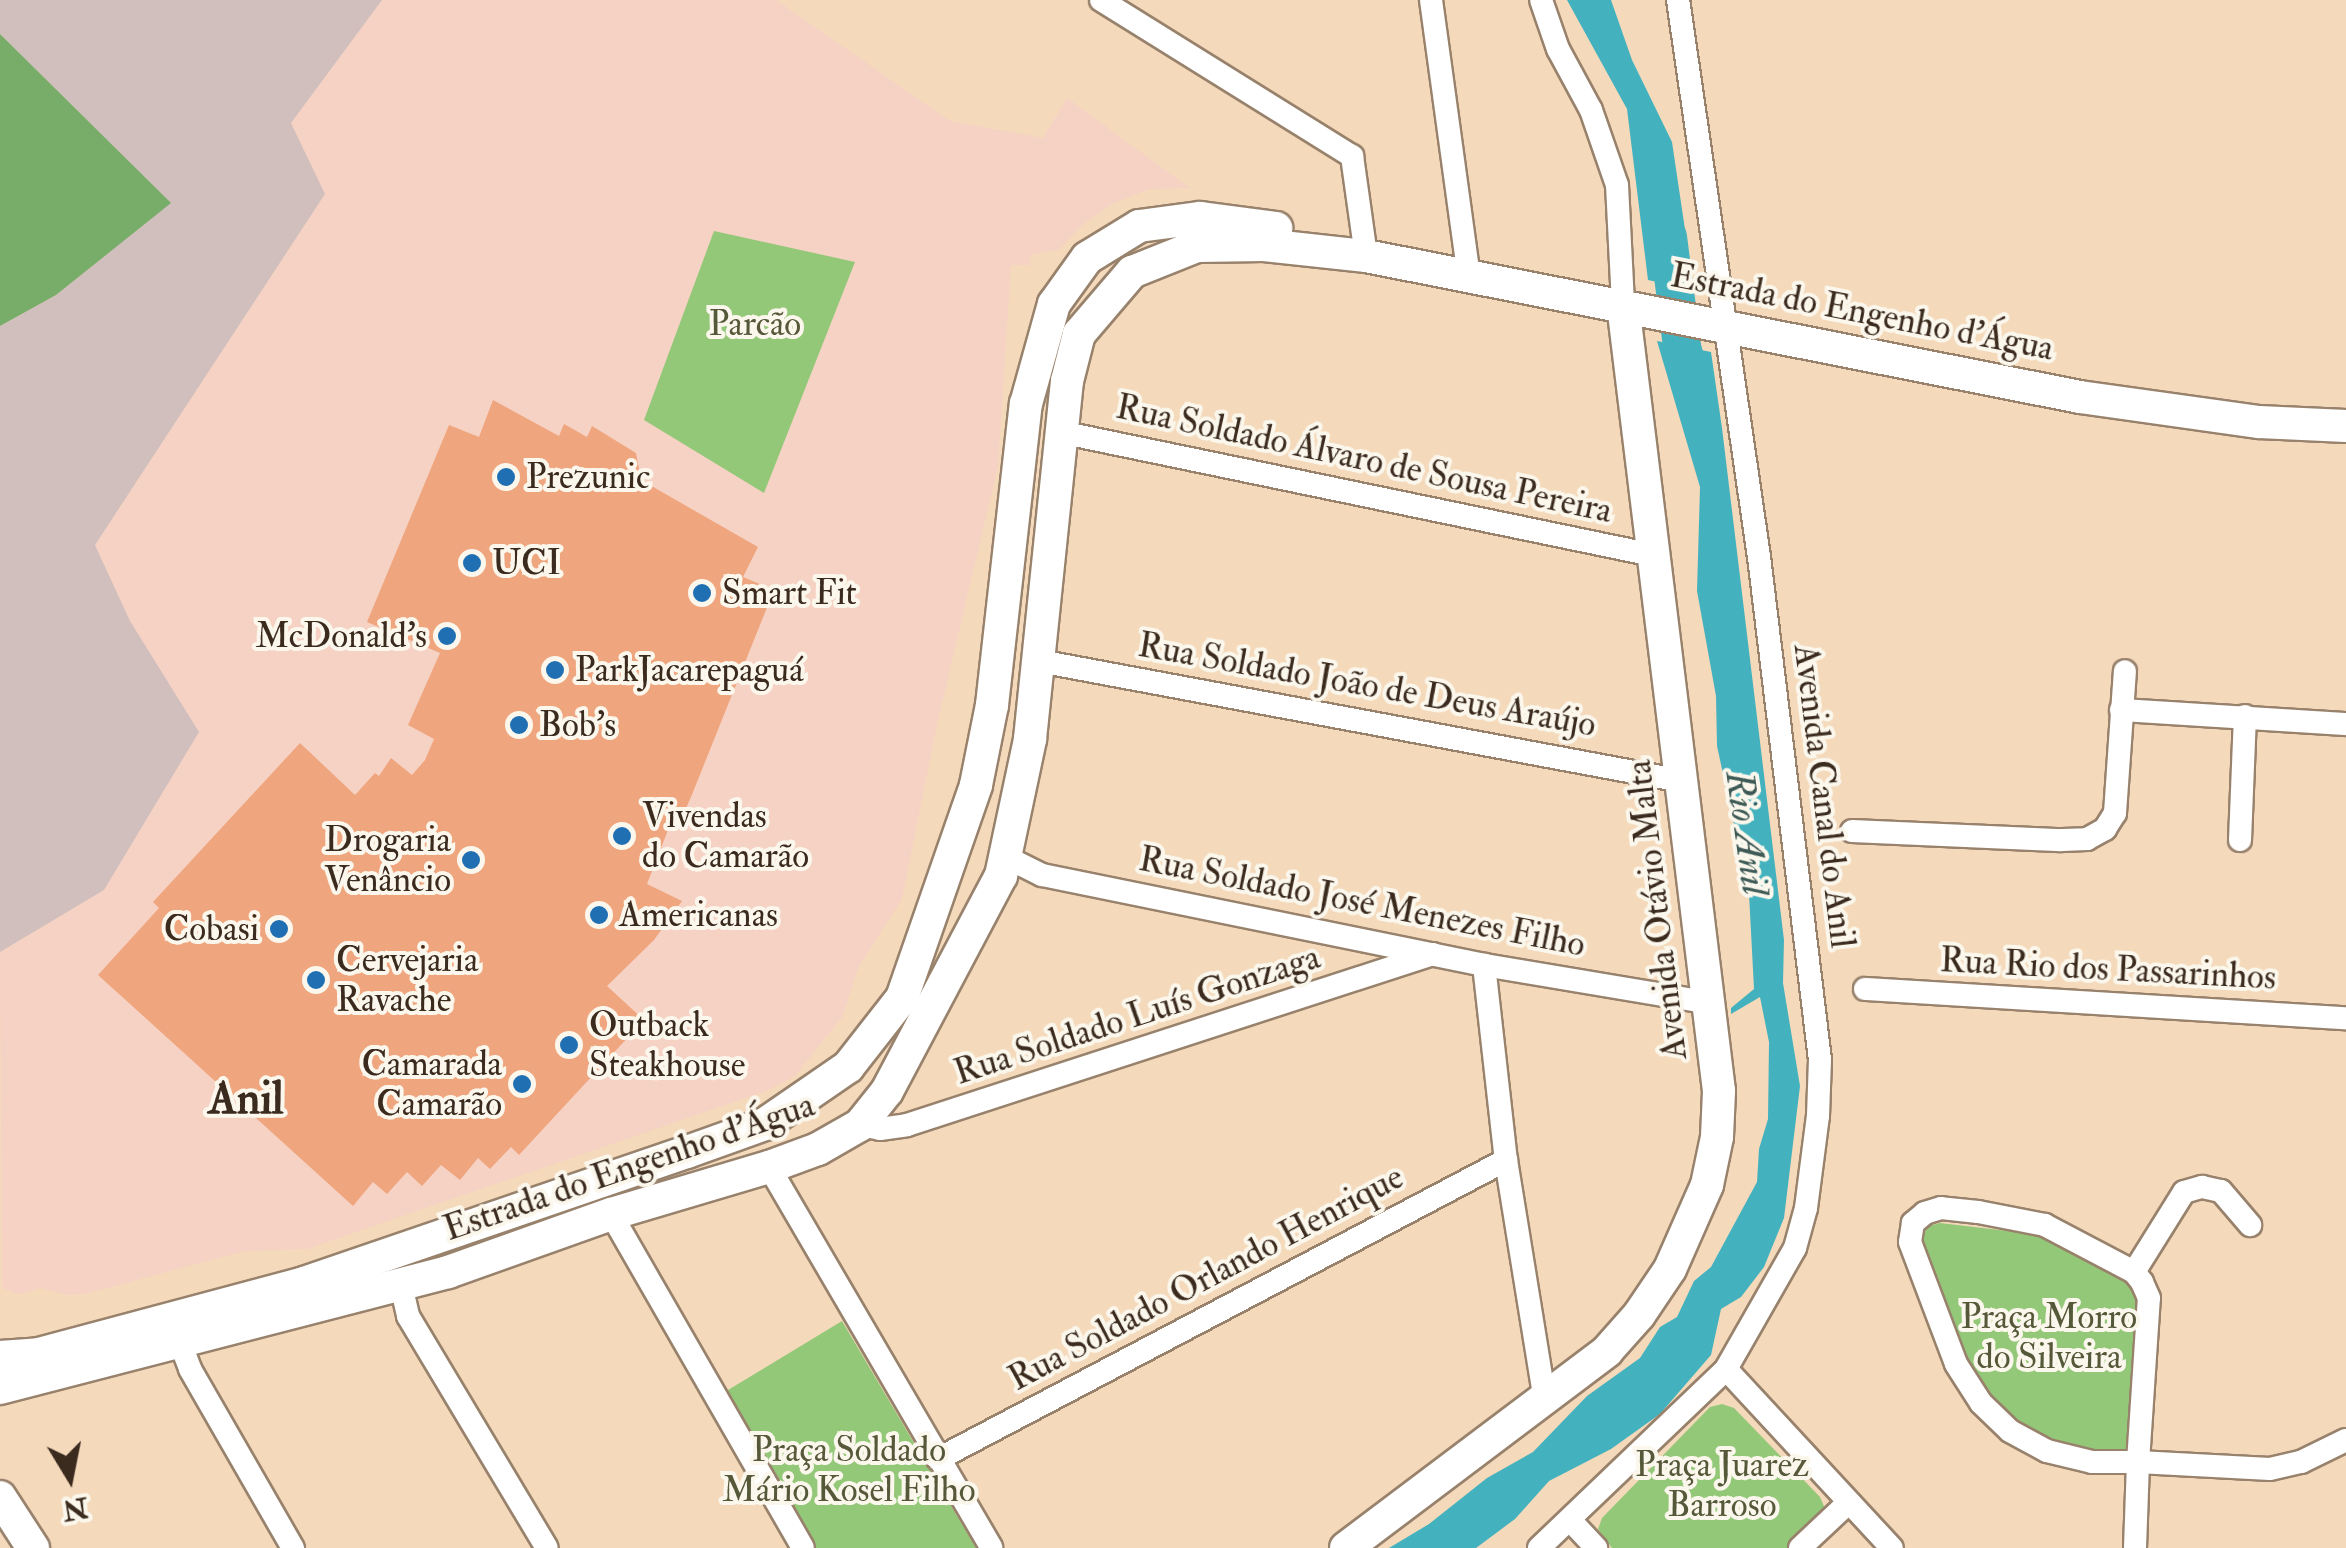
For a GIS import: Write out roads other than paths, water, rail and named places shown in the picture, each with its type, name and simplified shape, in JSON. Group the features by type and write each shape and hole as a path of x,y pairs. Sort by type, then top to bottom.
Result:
{"street":[{"path":"1101,0 1352,156 1366,256"},
{"path":"1411,0 1432,8 1469,276"},
{"name":"Avenida Otávio Malta","path":"1346,1548 1608,1351 1640,1315 1670,1269 1693,1223 1717,1137 1719,1091 1710,1003 1653,554 1617,185 1591,110 1558,49 1541,0"},
{"name":"Avenida Canal do Anil","path":"1538,1548 1572,1522 1726,1369 1794,1248 1814,1163 1820,1060 1718,324 1678,0"},
{"name":"Estrada do Engenho d'Água","path":"0,1356 39,1354 304,1282 738,1134 825,1087 868,1046 909,981 976,785 992,705 1026,404 1054,304 1087,258 1140,226 1180,218 1306,232 1366,256"},
{"name":"Estrada do Engenho d'Água","path":"0,1388 181,1345 400,1286 818,1150 860,1124 888,1091 942,996 991,900 1006,857 1020,802 1039,661 1060,432 1079,334 1132,272 1197,246 1264,245 1366,256 2080,397 2260,422 2346,426"},
{"name":"Rua Soldado Álvaro de Sousa Pereira","path":"1060,432 1653,554"},
{"path":"1002,612 1006,700 988,816 992,842 1006,857"},
{"name":"Rua Soldado João de Deus Araújo","path":"1039,661 1682,781"},
{"path":"1852,831 2087,839 2105,829 2115,813 2125,671"},
{"path":"2121,710 2346,724"},
{"path":"2240,840 2245,716"},
{"name":"Rua Soldado José Menezes Filho","path":"1006,857 1042,875 1484,965 1710,1003"},
{"name":"Rua Soldado Luís Gonzaga","path":"860,1124 880,1129 907,1126 1433,954"},
{"path":"1484,965 1506,1160 1545,1400"},
{"name":"Rua Rio dos Passarinhos","path":"1865,989 2346,1018"},
{"name":"Rua Soldado Orlando Henrique","path":"938,1459 1506,1160"},
{"path":"769,1167 992,1548"},
{"path":"2134,1272 2184,1192 2202,1187 2222,1192 2250,1225"},
{"path":"2135,1548 2138,1462 2149,1298 2134,1272 2045,1225 1941,1208 1913,1223 1910,1242 1956,1364 1981,1403 2010,1431 2048,1451 2092,1462 2138,1462 2270,1469 2302,1462 2346,1440"},
{"path":"612,1214 803,1548"},
{"path":"400,1286 408,1316 547,1548"},
{"path":"181,1345 190,1369 293,1548"},
{"path":"1726,1369 1892,1548"},
{"path":"0,1496 33,1548"},
{"path":"1800,1548 1849,1502"},
{"path":"1572,1522 1596,1548"}],"water":[{"path":"1567,0 1611,0 1632,60 1672,142 1694,290 1648,280 1627,109"},
{"path":"1657,341 1711,352 1784,940 1783,983 1800,1086 1784,1218 1764,1267 1741,1297 1721,1309 1711,1355 1660,1414 1611,1449 1549,1481 1515,1519 1476,1548 1389,1548 1429,1524 1487,1478 1533,1452 1587,1396 1640,1358 1660,1327 1677,1317 1694,1281 1711,1267 1757,1182 1759,1149 1768,1119 1769,1042 1760,997 1731,1014 1731,1008 1754,989 1749,894 1717,746 1716,696 1697,591 1700,487"}],"waterway":[{"name":"Rio Anil","path":"1668,237 1682,347 1695,395"}],"place":[{"name":"Prezunic","path":"506,477"},
{"name":"UCI","path":"472,563"},
{"name":"Smart Fit","path":"702,593"},
{"name":"McDonald's","path":"447,636"},
{"name":"ParkJacarepaguá","path":"555,670"},
{"name":"Bob's","path":"519,725"},
{"name":"Vivendas do Camarão","path":"622,836"},
{"name":"Drogaria Venâncio","path":"471,860"},
{"name":"Americanas","path":"599,915"},
{"name":"Cobasi","path":"279,929"},
{"name":"Cervejaria Ravache","path":"316,980"},
{"name":"Outback Steakhouse","path":"569,1045"},
{"name":"Camarada Camarão","path":"522,1084"}],"district":[{"name":"Anil","path":"246,1100"}],"park label":[{"name":"Parcão","path":"755,324"},
{"name":"Praça Morro do Silveira","path":"2049,1337"},
{"name":"Praça Soldado Mário Kosel Filho","path":"849,1470"},
{"name":"Praça Juarez Barroso","path":"1722,1485"}]}
